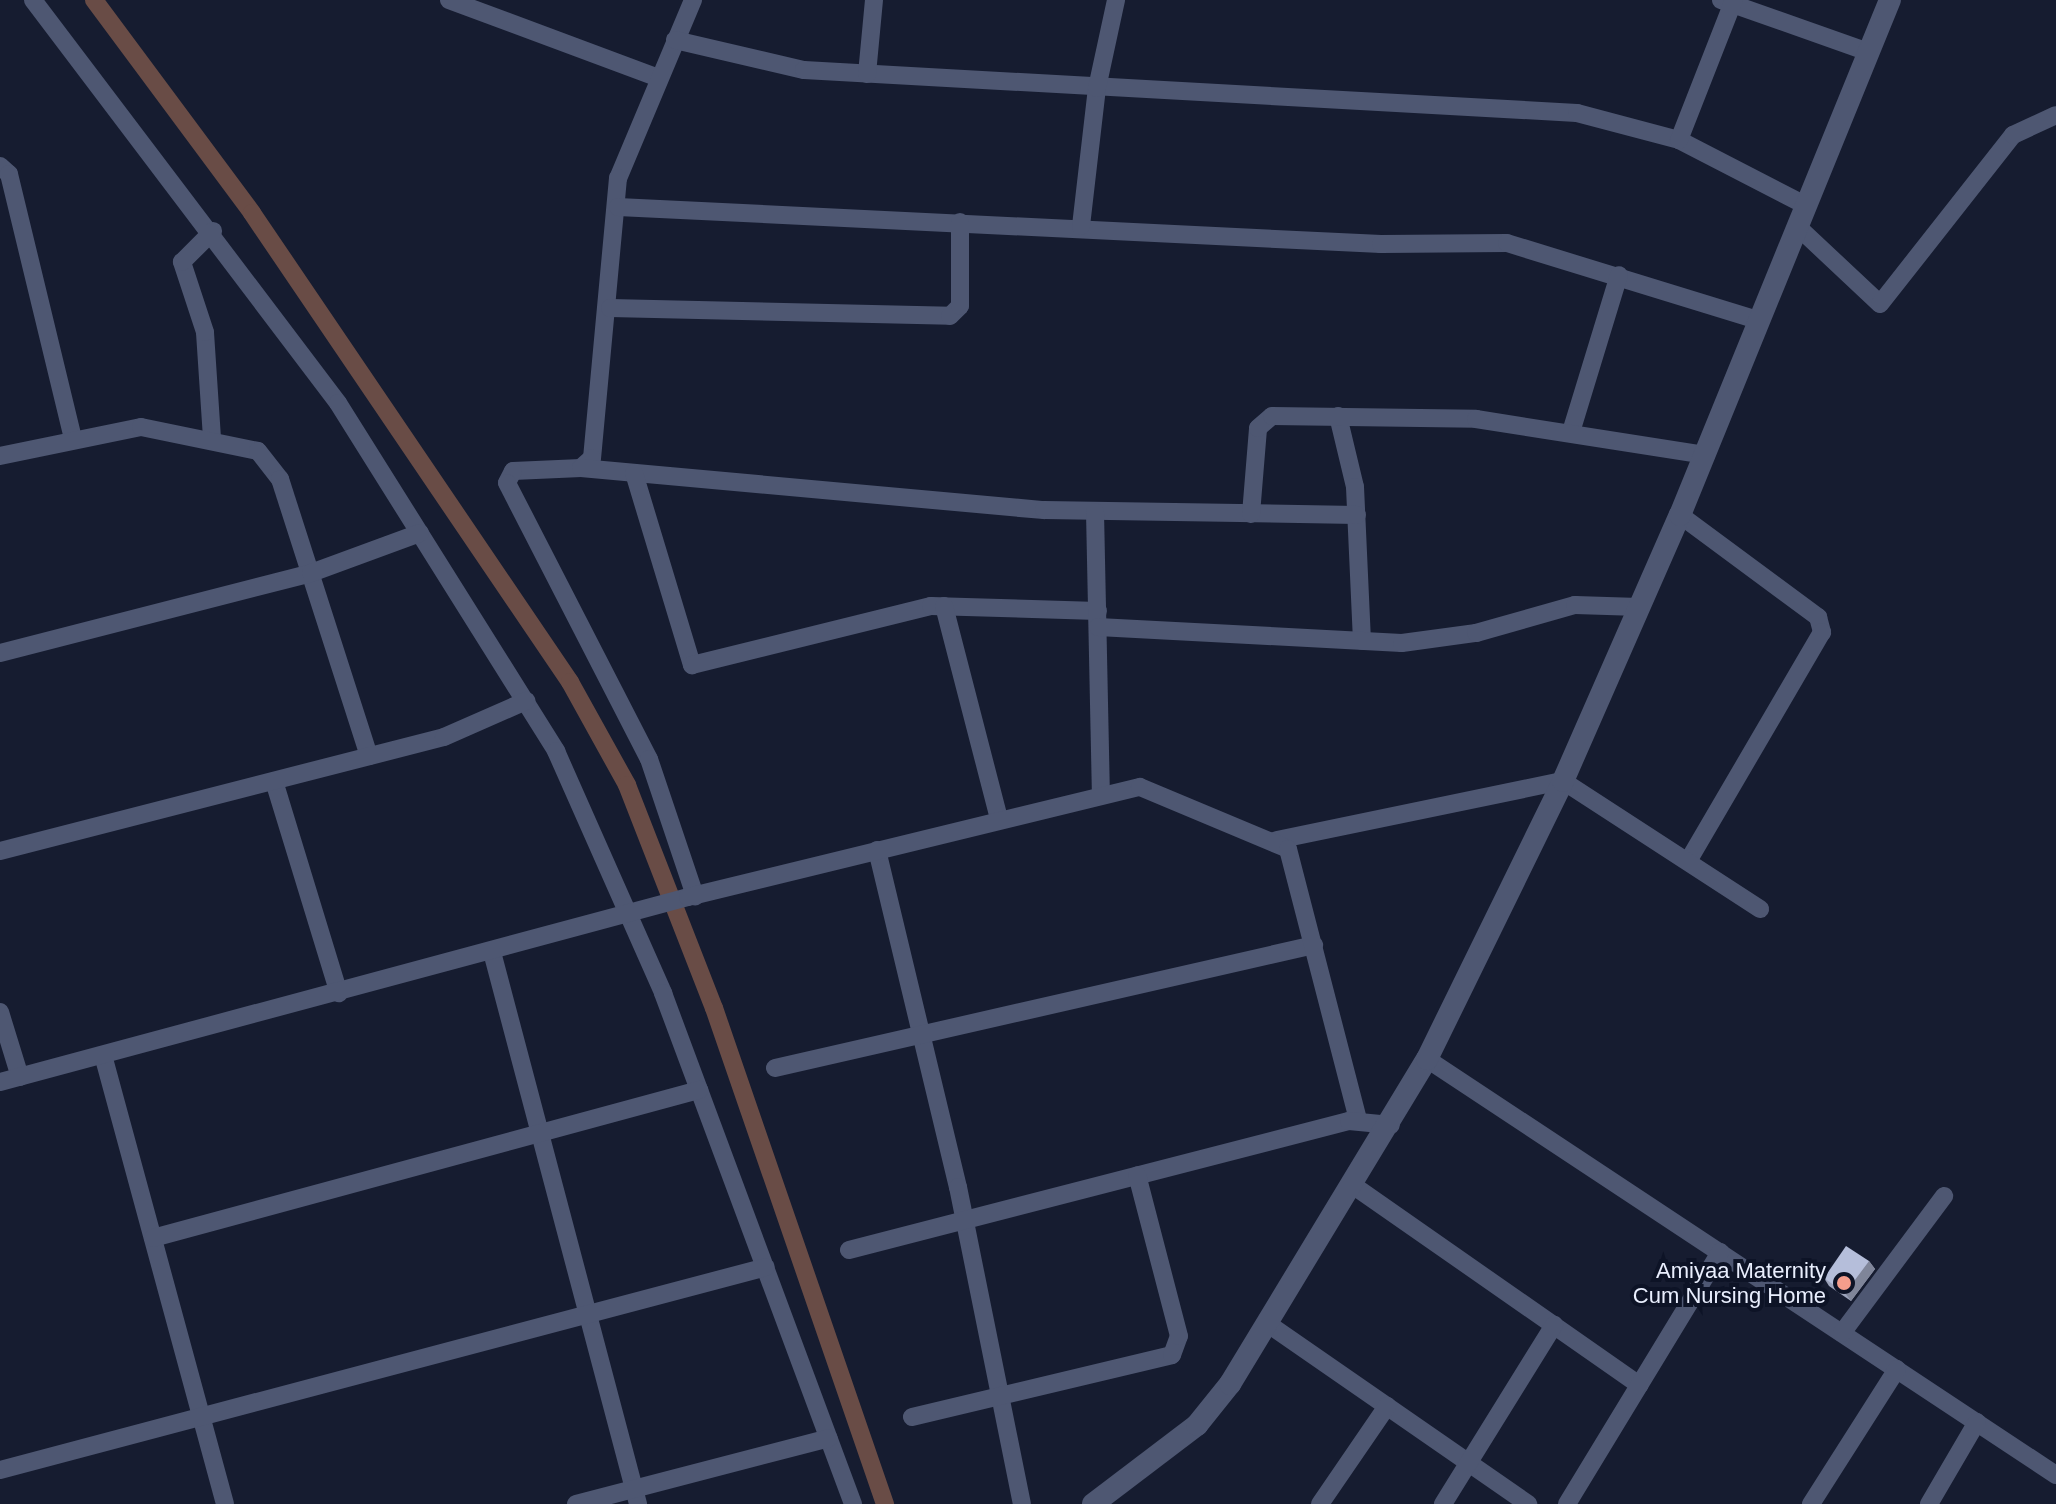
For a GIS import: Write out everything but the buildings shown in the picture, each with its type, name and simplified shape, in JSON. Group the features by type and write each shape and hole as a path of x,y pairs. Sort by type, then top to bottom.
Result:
{"street":[{"path":"33,0 213,231 338,403 526,701 580,798 634,914 853,1504"},
{"path":"449,0 659,78"},
{"path":"581,468 594,452 624,157 693,0"},
{"path":"867,74 874,0"},
{"path":"1081,226 1097,88 1116,0"},
{"path":"1093,1504 1197,1425 1271,1326 1427,1059 1563,781 1680,515 1890,0"},
{"path":"1679,140 1730,1 1869,52"},
{"path":"675,40 735,59 867,74 1097,88 1508,106 1620,121 1679,140 1807,206"},
{"path":"1798,227 1880,304 2013,135 2056,115"},
{"path":"0,166 9,174 73,438"},
{"path":"618,207 691,216 1081,226 1381,244 1507,243 1619,275 1760,321"},
{"path":"610,308 950,316 960,306 960,222"},
{"path":"212,438 205,332 182,262 213,231"},
{"path":"1571,432 1619,275"},
{"path":"1251,514 1260,421 1338,416 1476,419 1706,455"},
{"path":"1338,416 1357,515 1362,641"},
{"path":"0,456 73,438 163,427 258,451 271,463 311,573 369,756"},
{"path":"691,896 649,759 509,491 513,471 581,468 1095,512 1357,515"},
{"path":"634,473 692,665 944,606 1362,641 1455,638 1575,605 1639,607"},
{"path":"1095,512 1101,793"},
{"path":"1680,515 1818,617 1822,632 1688,861"},
{"path":"0,653 311,573 420,533"},
{"path":"944,606 999,819"},
{"path":"0,851 444,737 526,701"},
{"path":"274,781 339,993"},
{"path":"1277,840 1563,781 1760,909"},
{"path":"0,1082 634,914 691,896 1101,793 1154,789 1277,840 1293,860 1358,1120"},
{"path":"877,850 965,1220 1022,1504"},
{"path":"775,1068 924,1039 1314,945"},
{"path":"492,952 591,1313 636,1496"},
{"path":"0,1012 20,1077"},
{"path":"103,1055 225,1504"},
{"path":"1427,1059 2056,1475"},
{"path":"153,1238 699,1090"},
{"path":"849,1250 1358,1120 1391,1125"},
{"path":"912,1417 1177,1350 1137,1175"},
{"path":"1354,1186 1639,1385"},
{"path":"1842,1333 1944,1196"},
{"path":"1567,1504 1720,1252"},
{"path":"0,1470 202,1413 766,1267"},
{"path":"1443,1504 1554,1325"},
{"path":"1271,1326 1528,1504"},
{"path":"1811,1504 1897,1369"},
{"path":"1320,1504 1387,1406"},
{"path":"1929,1504 1977,1422"},
{"path":"576,1504 636,1496 829,1438"}],"waterway":[{"path":"94,0 252,213 570,682 627,785 714,1008 885,1504"}],"place":[{"name":"Amiyaa Maternity Cum Nursing Home","path":"1844,1283"}]}
